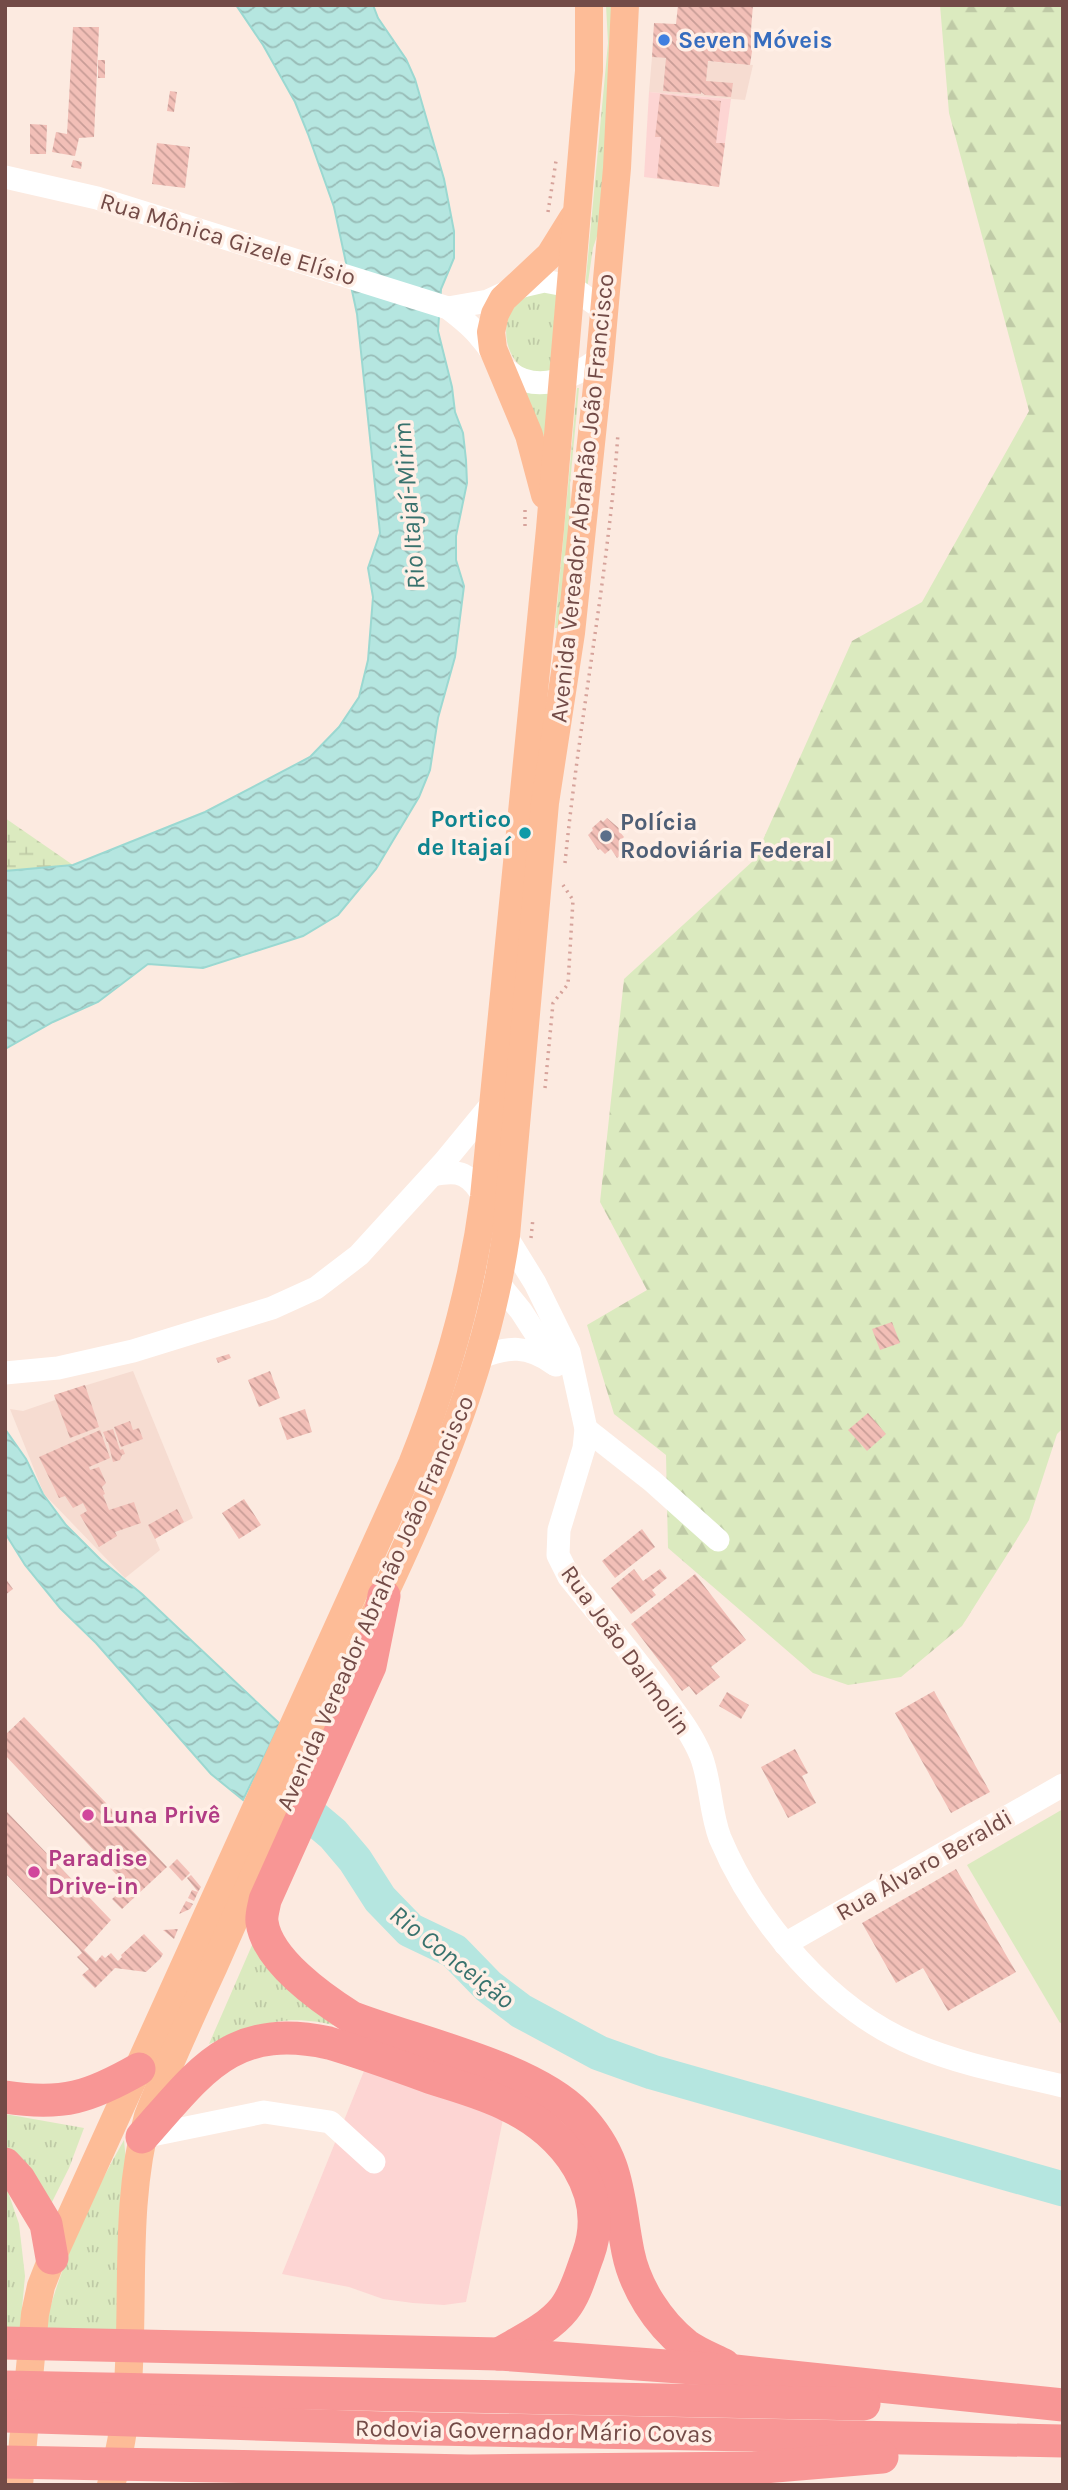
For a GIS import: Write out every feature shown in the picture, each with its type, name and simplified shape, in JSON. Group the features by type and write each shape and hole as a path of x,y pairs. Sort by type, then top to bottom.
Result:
{"highway":[{"path":"384,1596 370,1666 327,1710 264,1851 265,1900 261,1919 269,1943 284,1963 331,2005 351,2017 496,2068 548,2090 578,2115 601,2144 613,2168 620,2194 628,2252 634,2274 645,2296 686,2345 735,2371"},
{"path":"142,2137 177,2097 225,2053 243,2043 276,2036 329,2043 512,2107 547,2130 576,2160 589,2187 594,2213 592,2243 565,2308 550,2322 499,2354"},
{"path":"5,2097 64,2100 102,2090 139,2069"},
{"path":"5,2164 19,2179 46,2224 52,2258"},
{"path":"5,2343 499,2354 735,2371 1063,2406"},
{"name":"Rodovia Governador Mário Covas","path":"5,2387 1063,2406"},
{"name":"Rodovia Governador Mário Covas","path":"5,2416 384,2428 1063,2441"},
{"path":"14,2476 372,2469 734,2480 1009,2441"},
{"path":"470,2471 501,2485"}],"main road":[{"name":"Avenida Vereador Abrahão João Francisco","path":"111,2484 120,2445 128,2384 134,2187 142,2137 158,2090 327,1710 412,1464 430,1420 457,1334 477,1251 495,1100 538,529 563,379 589,71 589,5"},
{"name":"Avenida Vereador Abrahão João Francisco","path":"384,1596 453,1438 480,1358 499,1286 506,1236 545,803 572,633 600,358 617,168 625,5"},
{"path":"538,529 535,453 496,358 491,341 492,323 498,306 510,291 550,255 577,208"},
{"name":"Avenida Vereador Abrahão João Francisco","path":"14,2476 35,2314 52,2258 139,2069 264,1851"}],"street":[{"name":"Rua Mônica Gizele Elísio","path":"5,177 97,198 442,306 473,328 509,372 526,381 544,383 563,379 600,358"},
{"name":"Rua Mônica Gizele Elísio","path":"442,306 488,302 535,282 552,281 570,286 604,310"},
{"path":"5,1373 58,1368 133,1351 272,1308 304,1295 346,1267 433,1175 495,1100"},
{"path":"433,1175 457,1172 468,1177 484,1197"},
{"name":"Rua João Dalmolin","path":"506,1236 535,1283 569,1352 586,1429 584,1448 561,1522 558,1555 569,1577 682,1721 701,1756 719,1834 734,1869 753,1901 785,1944 840,1998 873,2023 913,2045 956,2060 1063,2086"},
{"name":"Rua João Dalmolin","path":"477,1251 484,1265 521,1311 578,1397"},
{"name":"Rua João Dalmolin","path":"480,1358 504,1349 521,1348 536,1352 556,1365"},
{"path":"586,1429 652,1481 718,1540"},
{"name":"Rua Álvaro Beraldi","path":"785,1944 1063,1786"},
{"path":"142,2137 264,2112 330,2122 374,2162"}],"path":[{"path":"547,217 557,155"},
{"path":"526,502 538,529"}],"shaded area":[{"path":"652,57 753,65 745,100 649,92"},
{"path":"649,92 731,99 719,187 644,177"},
{"path":"133,1371 193,1518 155,1538 160,1550 125,1578 44,1494 10,1409 23,1411 55,1400 54,1395"},
{"path":"368,2061 503,2119 466,2302 444,2305 383,2299 349,2287 282,2274"}],"green space":[{"path":"606,5 617,5 603,218 593,248 587,289 608,43"},
{"path":"940,5 1063,5 1063,1428 1057,1434 1029,1520 962,1626 901,1677 848,1685 813,1673 668,1548 666,1455 614,1414 587,1325 647,1290 600,1202 624,979 754,860 852,641 922,602 1029,411 949,113"},
{"path":"537,292 558,292 551,375 523,368 513,357 507,342 506,326 513,308"},
{"path":"520,387 553,393 547,443"},
{"path":"577,388 570,484 572,548 565,628 555,628"},
{"path":"5,818 73,865 5,871"},
{"path":"1063,1809 1063,2022 1060,2023 967,1865"},
{"path":"256,1936 341,2027 304,2021 273,2022 209,2044"},
{"path":"5,2114 84,2128 69,2168 50,2206 5,2148"},
{"path":"124,2140 126,2161 123,2331 44,2330 59,2280 78,2232"},
{"path":"5,2183 19,2224 25,2276 20,2330 5,2329"}],"water":[{"name":"Rio Itajaí-Mirim","path":"236,5 373,5 415,79 444,179 454,231 454,258 441,289 438,331 452,387 455,412 463,433 467,483 456,536 456,560 464,586 455,657 438,718 430,770 419,797 376,869 338,915 303,936 203,968 148,964 98,1002 53,1022 5,1049 5,871 73,865 205,812 310,757 339,727 359,697 368,660 373,597 368,568 380,533 357,314 334,207 308,134 295,102 263,45"},
{"path":"5,1429 26,1459 43,1494 66,1525 280,1724 243,1800 211,1774 96,1643 60,1608 25,1565 5,1533"}],"building":[{"path":"678,5 753,5 751,30 755,31 750,65 708,61 706,81 733,83 731,97 705,95 701,92 663,91 666,58 652,57 654,23 676,24"},
{"path":"73,27 99,27 94,137 79,138 75,156 52,152 56,132 67,134"},
{"path":"98,60 105,60 105,78 98,78"},
{"path":"170,91 177,92 174,112 167,111"},
{"path":"660,94 721,101 716,143 725,143 719,187 657,178 661,137 655,137"},
{"path":"30,124 47,125 46,154 30,154"},
{"path":"157,143 190,147 185,188 152,184"},
{"path":"73,160 82,162 81,169 71,167"},
{"name":"Polícia Rodoviária Federal","path":"607,818 621,830 624,837 619,842 626,851 617,858 611,849 605,854 598,850 588,835 592,828"},
{"path":"892,1322 900,1343 880,1350 872,1329"},
{"path":"229,1354 231,1358 218,1363 216,1358"},
{"path":"270,1371 280,1398 259,1407 248,1380"},
{"path":"85,1385 99,1427 70,1438 54,1395"},
{"path":"305,1409 312,1432 287,1440 279,1418"},
{"path":"868,1413 886,1434 867,1451 848,1430"},
{"path":"130,1421 133,1430 139,1428 143,1439 121,1447 114,1427"},
{"path":"113,1429 120,1450 123,1449 125,1454 120,1460 113,1462 103,1432"},
{"path":"100,1430 110,1458 89,1467 90,1470 99,1467 106,1483 102,1487 109,1510 134,1502 141,1523 115,1532 117,1536 99,1547 80,1515 87,1511 83,1503 73,1508 65,1496 59,1498 39,1457"},
{"path":"244,1499 261,1525 239,1539 222,1513"},
{"path":"177,1509 184,1522 155,1539 148,1525"},
{"path":"642,1529 655,1547 615,1578 602,1561"},
{"path":"634,1569 643,1581 660,1569 667,1578 652,1590 656,1595 631,1614 611,1588"},
{"path":"695,1574 746,1640 711,1667 720,1677 696,1695 689,1686 682,1691 631,1624"},
{"path":"5,1578 13,1589 5,1595"},
{"path":"934,1691 990,1792 951,1813 895,1713"},
{"path":"727,1692 749,1705 741,1719 719,1706"},
{"path":"24,1717 167,1867 122,1909 112,1899 127,1886 5,1755 5,1735"},
{"path":"795,1749 808,1773 802,1776 816,1803 788,1818 761,1767"},
{"path":"7,1812 111,1920 84,1950 96,1962 102,1955 105,1958 111,1953 118,1961 144,1934 163,1954 160,1959 146,1972 115,1968 95,1988 82,1975 89,1969 77,1957 82,1953 79,1949 5,1873"},
{"path":"177,1859 190,1873 182,1881 169,1867"},
{"path":"956,1869 1016,1972 948,2011 923,1968 896,1983 862,1923"},
{"path":"191,1875 201,1887 198,1892 187,1878"},
{"path":"192,1890 198,1892 194,1901 188,1898"},
{"path":"186,1901 193,1904 190,1909 179,1914"},
{"path":"178,1929 174,1939 163,1930"}],"waterway":[{"name":"Rio Conceição","path":"283,1792 333,1834 355,1860 380,1899 410,1930 454,1951 488,1986 521,2011 599,2053 652,2072 1063,2189"}],"place":[{"name":"Seven Móveis","path":"664,40"},
{"name":"Portico de Itajaí","path":"525,833"},
{"name":"Polícia Rodoviária Federal","path":"606,836"},
{"name":"Luna Privê","path":"88,1815"},
{"name":"Paradise Drive-in","path":"34,1872"}]}
